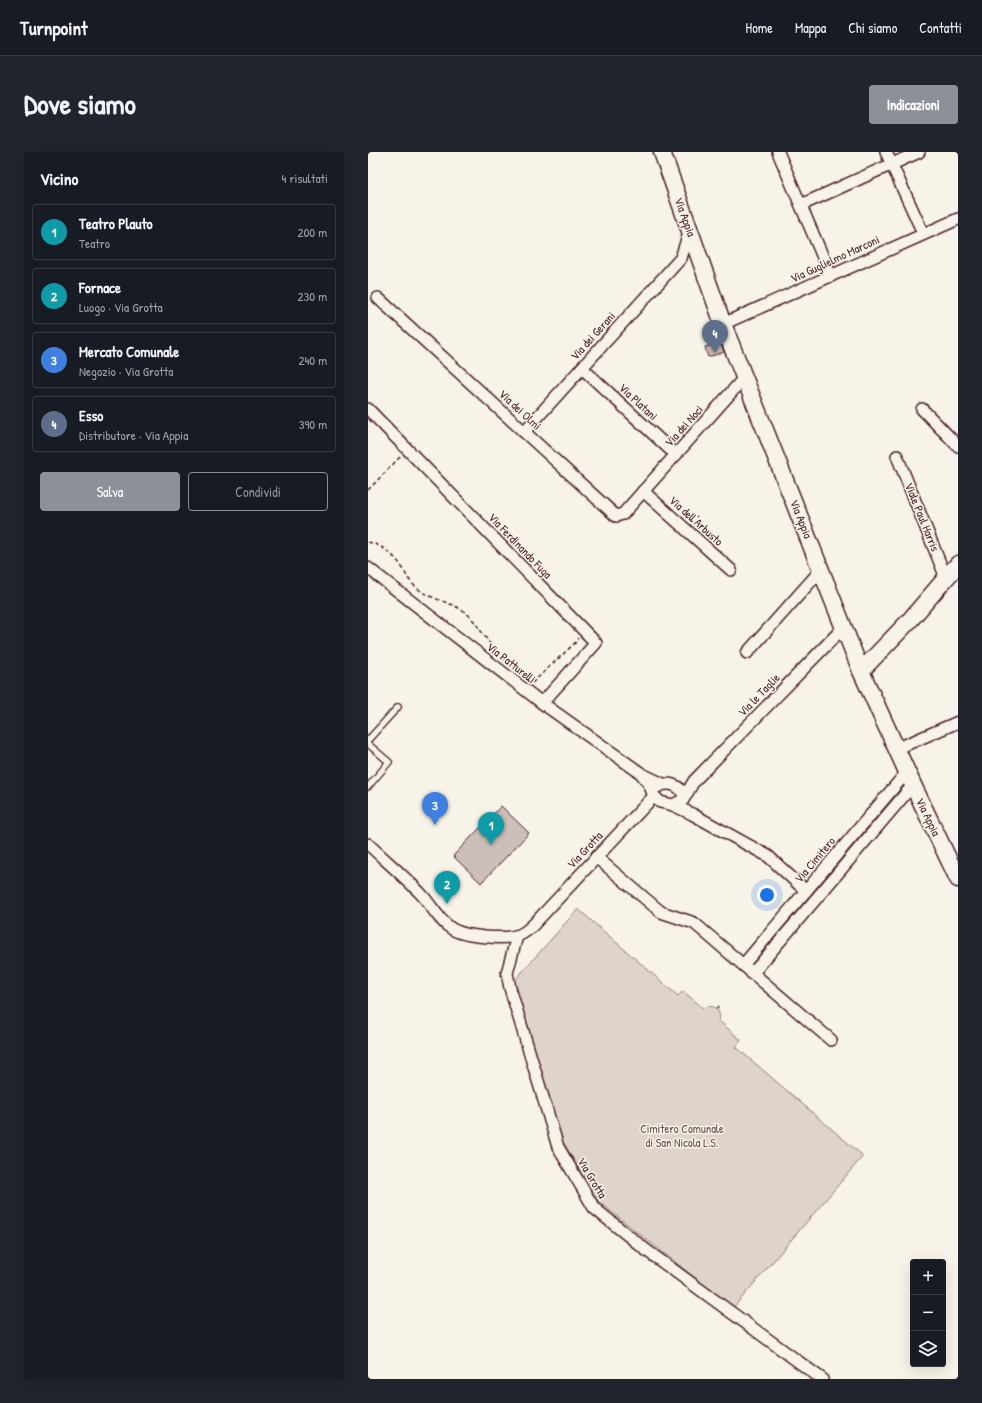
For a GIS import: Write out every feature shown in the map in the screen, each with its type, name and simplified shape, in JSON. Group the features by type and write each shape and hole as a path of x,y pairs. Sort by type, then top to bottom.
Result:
{"street":[{"name":"Via Appia","path":"662,152 723,324 861,671 896,749 958,879"},
{"path":"778,152 831,276"},
{"path":"886,152 923,233"},
{"path":"801,205 919,152"},
{"name":"Via Guglielmo Marconi","path":"723,324 923,233 958,219"},
{"name":"Via dei Gerani","path":"524,432 681,258 690,230"},
{"path":"681,258 692,261 704,272"},
{"name":"Via dei Olmi","path":"378,298 616,516 622,514 643,491"},
{"name":"Via Platani","path":"582,368 676,455"},
{"name":"Via dei Noci","path":"643,491 744,378"},
{"name":"Via Ferdinando Fuga","path":"368,409 596,643 542,703"},
{"path":"922,409 958,446"},
{"name":"Viale Paul Harris","path":"897,456 946,578"},
{"name":"Via dell'Arbusto","path":"643,491 731,570"},
{"path":"861,671 910,620 958,564"},
{"name":"Via Patturelli","path":"368,568 542,703 642,774 663,784 670,784 692,814 768,856 806,891"},
{"path":"747,653 821,570"},
{"name":"Via le Taglie","path":"679,797 844,627"},
{"path":"896,749 958,722"},
{"name":"Via Patturelli","path":"642,774 656,797 679,797"},
{"path":"752,974 910,778"},
{"name":"Via Cimitero","path":"743,966 806,891 910,778"},
{"path":"656,797 657,787 663,784"},
{"name":"Via Grotta","path":"656,797 596,857 534,924 526,932 517,936 507,973 510,988 558,1147 594,1208 646,1250 822,1379"},
{"path":"368,844 422,895 440,919 453,930 469,936 479,937 517,936"},
{"path":"596,857 661,912 694,923 831,1040"}],"lane":[{"path":"368,740 398,706"},
{"path":"368,744 389,762 368,787"}],"path":[{"path":"368,490 408,450"},
{"path":"368,542 376,544 384,549 417,588 438,600 455,606 470,616 493,648 509,664"},
{"path":"530,684 571,647 576,642 578,637"},
{"path":"716,1009 720,1004"}],"green space":[{"name":"Cimitero Comunale di San Nicola L.S.","path":"578,909 678,996 683,991 703,1008 710,1006 716,1008 720,1017 719,1021 741,1040 736,1047 863,1156 733,1308 598,1201 562,1140 514,981"}],"building":[{"path":"720,342 724,352 708,357 705,347"},
{"path":"501,806 529,833 481,883 453,856"}],"place":[{"name":"Esso","path":"715,353"},
{"name":"Mercato Comunale","path":"435,825"},
{"name":"Teatro Plauto","path":"491,845"},
{"name":"Fornace","path":"447,904"}]}
